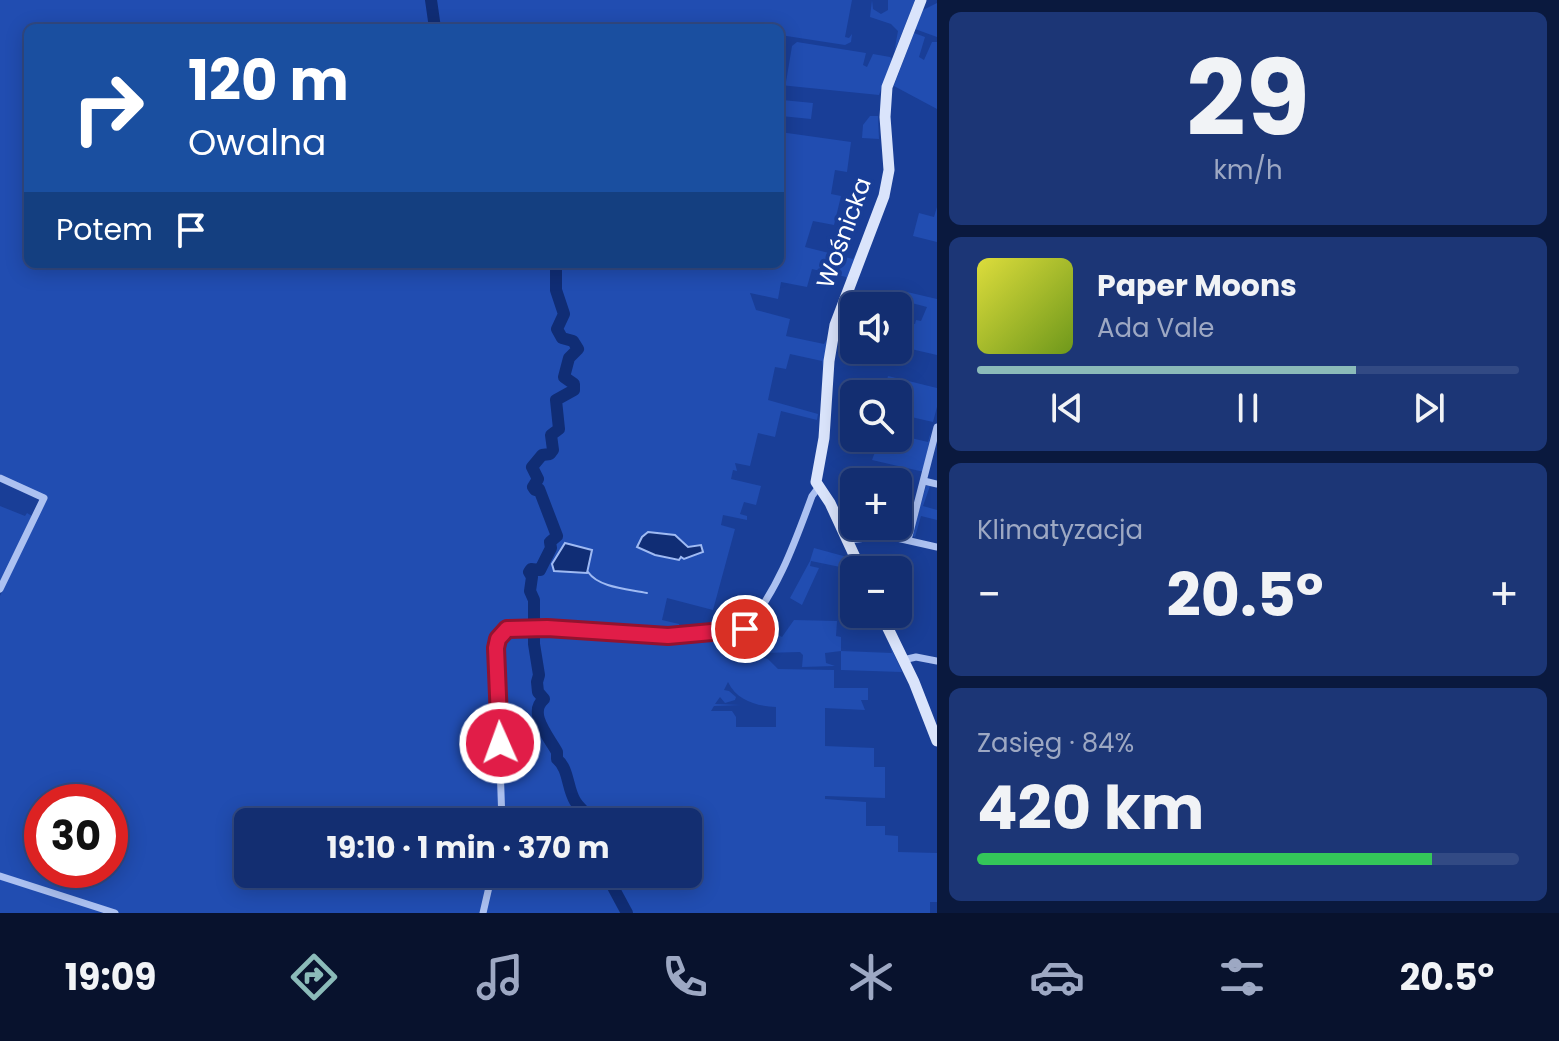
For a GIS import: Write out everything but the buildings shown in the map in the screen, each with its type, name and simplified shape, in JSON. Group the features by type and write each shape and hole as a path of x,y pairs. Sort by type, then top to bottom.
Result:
{"street":[{"name":"Wośnicka","path":"818,488 835,325 884,196 889,170 885,117 887,87 921,0"},
{"path":"912,525 937,427"},
{"path":"0,478 44,498 0,589"},
{"path":"924,481 937,484"},
{"path":"501,808 496,655 498,639 510,627 668,636 745,629 759,612 782,570 818,488 830,503 840,525"},
{"path":"847,540 854,556"},
{"path":"908,540 937,547"},
{"path":"888,628 937,741"},
{"path":"903,660 916,657 937,661"},
{"path":"0,876 115,913"},
{"path":"483,913 489,888"}],"shaded area":[{"path":"0,0 852,0 845,37 849,38 852,34 851,42 845,45 784,36 784,24 24,24 24,268 784,268 784,133 851,142 847,172 835,170 831,194 841,196 834,225 813,221 805,247 853,259 862,241 846,280 846,277 812,269 807,287 781,282 778,299 750,293 756,310 790,319 786,336 824,344 827,339 823,369 822,361 790,354 786,369 775,367 768,400 818,414 817,420 781,411 775,437 758,433 750,466 735,463 737,471 733,470 731,479 761,486 756,505 744,502 740,514 747,516 747,520 723,515 721,525 735,529 713,610 667,598 662,620 679,624 680,634 748,630 744,644 756,624 782,637 794,620 837,621 836,636 841,637 841,651 825,653 826,663 835,666 802,667 803,655 800,652 759,653 743,646 740,652 768,659 778,669 834,670 834,688 868,688 868,700 861,700 865,710 825,708 825,746 874,748 874,767 885,767 885,798 825,796 825,799 866,802 866,826 885,826 885,835 898,836 898,852 937,853 937,902 930,902 930,913 0,913 0,596 46,499 0,477","holes":["728,682 737,694 748,701 776,707 776,727 736,727 736,717 732,711 711,711 714,706 741,705 715,704 720,697 725,703 735,700 736,697 724,690"]},
{"path":"872,0 873,9 881,14 888,10 888,0 915,0 894,53 898,31 891,24 870,17"},
{"path":"937,3 937,37 915,29 923,10"},
{"path":"914,33 925,37 919,57 924,60 932,42 937,42 937,109 893,88"},
{"path":"797,42 866,53 863,65 867,67 873,54 892,59 879,95 784,85 792,46"},
{"path":"784,100 813,103 811,119 784,116"},
{"path":"870,116 878,116 879,139 862,138 863,125"},
{"path":"937,207 937,242 913,236 919,213 934,217"},
{"path":"912,293 937,299 937,355 912,349 912,323 921,321 927,307 912,303"},
{"path":"912,382 937,388 933,422 912,417"},
{"path":"931,431 924,472 872,460 875,452 912,452 912,438 928,442"},
{"path":"926,486 930,486 923,506 937,510 937,520 921,516 915,537 912,535"},
{"path":"0,506 32,516 0,583"},
{"path":"648,532 675,535 688,547 701,545 703,552 679,560 655,555 637,547"},
{"path":"565,543 592,550 587,573 554,571 552,564"},
{"path":"814,548 843,556 840,556 840,567 811,561 810,566 819,568 802,605 790,598"},
{"path":"750,615 752,618 739,628 688,633 687,629 734,624 738,616 745,618"},
{"path":"889,643 902,672 841,670 841,651 892,653"}],"waterway":[{"path":"431,0 434,24"},
{"path":"556,268 556,290 564,314 557,329 562,338 573,341 578,349 569,358 564,377 574,384 574,390 556,400 559,429 551,435 553,450 550,454 542,455 532,467 538,479 533,487 539,489 557,536 550,542 551,548 540,570 531,569 529,572 534,600 538,692 544,699 539,705 539,718 564,768 572,796 580,808"},
{"path":"588,572 607,585 647,593"},
{"path":"614,888 627,913"}],"route":[{"path":"500,743 496,648 501,634 510,627 668,636 745,629"}]}
